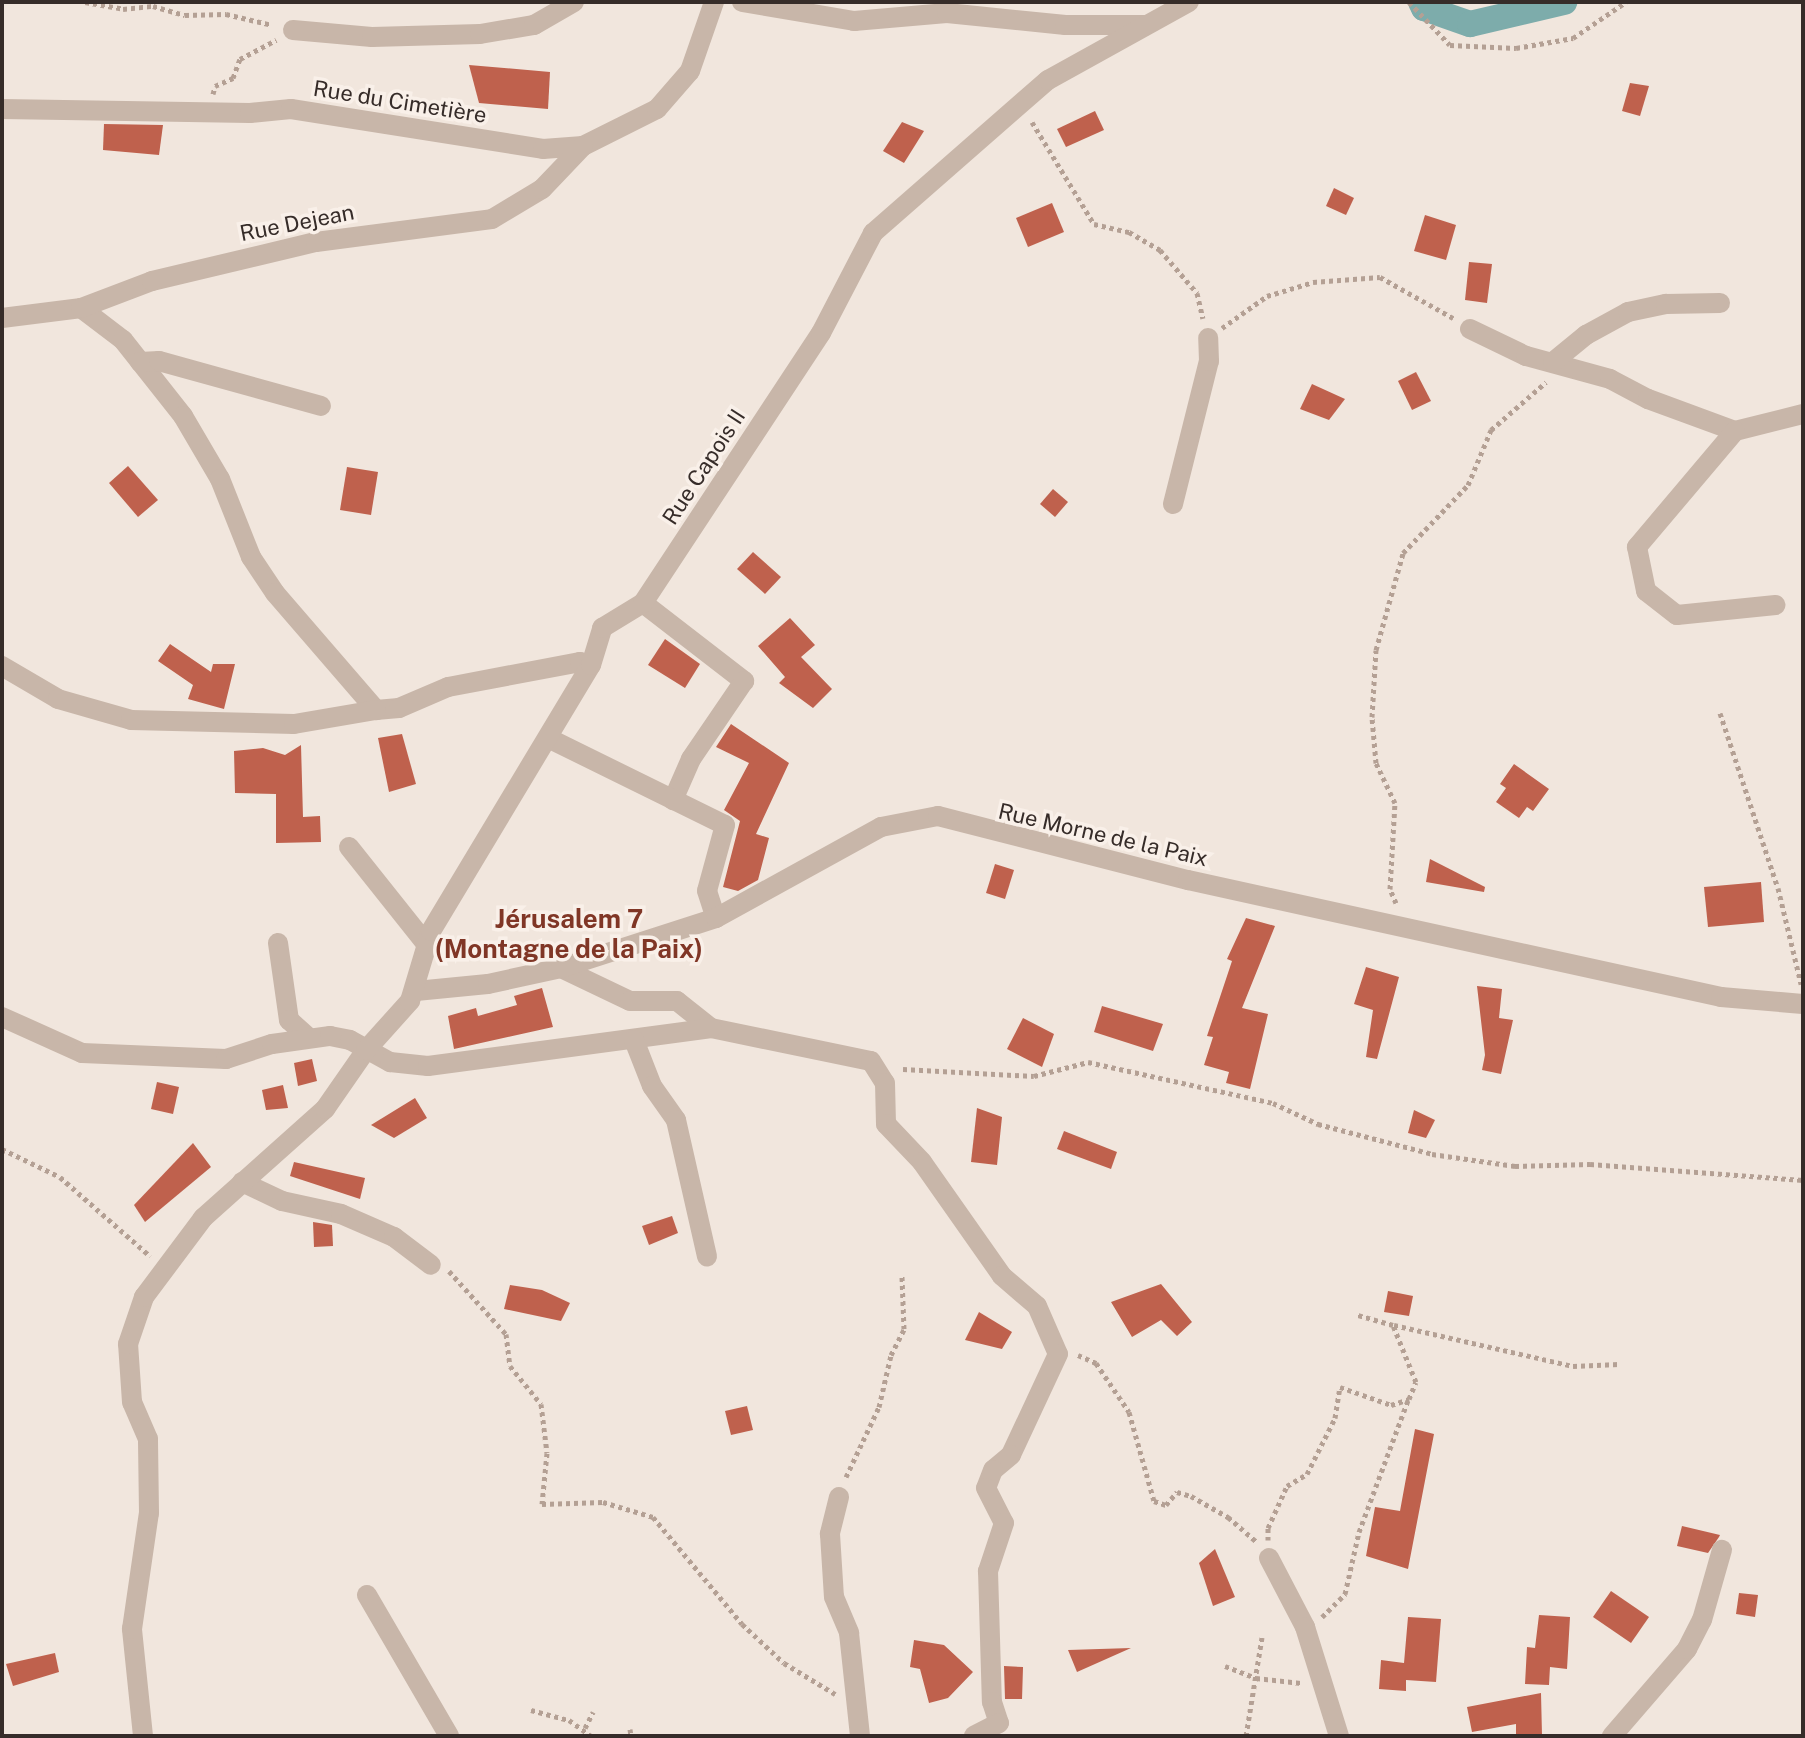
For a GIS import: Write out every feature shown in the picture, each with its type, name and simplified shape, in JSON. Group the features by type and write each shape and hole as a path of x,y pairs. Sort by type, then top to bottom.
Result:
{"street":[{"path":"293,30 372,37 480,34 534,25 574,2"},
{"name":"Rue du Cimetière","path":"2,109 202,112 291,109 543,149 583,146 657,109 690,71 714,2"},
{"path":"742,2 854,21 947,13 1065,25 1154,25"},
{"name":"Rue Capois II","path":"143,1736 132,1629 149,1513 148,1439 132,1402 128,1344 144,1297 163,1267 203,1218 325,1109 366,1050 416,991 427,945 591,665 602,628 643,603 821,333 873,233 1081,58 1154,25 1189,2"},
{"name":"Rue Dejean","path":"2,318 81,308 152,281 316,242 492,219 542,189 583,146"},
{"path":"1558,363 1586,335 1628,312 1666,304 1720,303"},
{"path":"81,308 123,340 183,416 220,479 251,557 275,593 376,710"},
{"path":"1470,329 1526,356 1558,363 1735,431 1803,414"},
{"path":"1173,504 1209,361 1208,338"},
{"path":"140,362 159,361 321,406"},
{"path":"1735,431 1637,547 1646,591 1677,615 1775,605"},
{"path":"643,603 744,681 691,759 673,800"},
{"path":"2,666 58,699 131,720 294,724 399,708 448,687 580,662 591,665"},
{"path":"548,738 725,825 707,891 716,918"},
{"name":"Rue Morne de la Paix","path":"416,991 488,984 561,968 716,918 881,827 938,816 1188,880 1405,925 1721,997 1803,1004"},
{"path":"349,847 427,945"},
{"path":"278,943 289,1020 308,1037"},
{"path":"561,968 630,1001 677,1001 711,1028"},
{"path":"2,1017 82,1053 226,1059 308,1037 350,1040 390,1062 428,1066 482,1062 592,1040 634,1040 711,1028 871,1061 885,1083 886,1124 922,1162 1002,1276 1037,1306 1058,1354 1011,1455 993,1470 986,1488 1004,1523 988,1571 992,1702 999,1723 974,1736"},
{"path":"634,1040 652,1086 676,1120 707,1257"},
{"path":"242,1182 282,1201 341,1214 394,1237 431,1265"},
{"path":"839,1497 830,1534 834,1597 849,1633 860,1736"},
{"path":"1612,1736 1687,1649 1702,1620 1722,1550"},
{"path":"1269,1558 1305,1627 1339,1736"},
{"path":"367,1595 449,1736"}],"path":[{"path":"85,2 123,9 153,6 185,15 226,14 293,30"},
{"path":"1409,2 1450,45 1516,48 1573,38 1626,2"},
{"path":"202,112 215,86 233,78 240,59 293,30"},
{"path":"1024,103 1043,147 1094,224 1129,232 1160,250 1197,293 1208,338 1267,296 1313,282 1380,277 1470,329"},
{"path":"1405,925 1390,889 1395,803 1376,763 1372,717 1376,650 1403,553 1468,485 1491,430 1558,363"},
{"path":"1720,713 1778,888 1803,991"},
{"path":"877,1070 1034,1076 1088,1062 1273,1103 1318,1124 1432,1154 1515,1166 1590,1164 1803,1180"},
{"path":"2,1149 60,1177 163,1267"},
{"path":"431,1265 456,1273 506,1334 510,1366 541,1404 547,1453 542,1504 603,1502 653,1517 742,1624 784,1663 857,1707"},
{"path":"839,1497 879,1407 891,1355 904,1329 902,1276"},
{"path":"1357,1315 1573,1366 1619,1364"},
{"path":"1305,1627 1328,1613 1345,1594 1359,1532 1409,1399 1414,1370 1393,1325"},
{"path":"1058,1354 1078,1355 1096,1363 1129,1412 1154,1501 1166,1505 1177,1492 1191,1496 1249,1532 1269,1558"},
{"path":"1269,1558 1268,1528 1287,1486 1307,1474 1335,1418 1340,1387 1391,1405 1409,1399"},
{"path":"1246,1736 1262,1637"},
{"path":"1225,1666 1256,1678 1314,1685"},
{"path":"531,1710 585,1728 591,1736"},
{"path":"585,1728 593,1712"}],"building":[{"path":"469,65 550,72 548,109 479,103"},
{"path":"1630,83 1649,86 1640,116 1622,111"},
{"path":"1095,111 1104,130 1066,147 1057,129"},
{"path":"902,122 924,131 904,163 883,151"},
{"path":"104,124 163,125 159,155 103,150"},
{"path":"1334,188 1354,198 1346,215 1326,206"},
{"path":"1052,203 1064,232 1028,247 1016,218"},
{"path":"1425,215 1456,225 1446,260 1414,251"},
{"path":"1469,262 1492,264 1487,303 1465,300"},
{"path":"1416,372 1431,401 1412,410 1398,381"},
{"path":"1312,384 1345,399 1329,420 1300,409"},
{"path":"128,466 158,500 138,517 109,483"},
{"path":"347,467 378,472 371,515 340,510"},
{"path":"1053,489 1068,502 1055,517 1040,504"},
{"path":"753,552 781,577 765,594 737,569"},
{"path":"790,618 815,645 801,657 832,689 813,708 779,683 785,677 758,646"},
{"path":"665,639 700,664 685,688 648,665"},
{"path":"170,644 211,672 213,664 235,664 224,709 188,699 193,685 158,661"},
{"path":"731,724 789,763 756,834 769,838 758,880 738,891 723,887 740,821 724,810 749,763 716,747"},
{"path":"402,734 416,784 389,792 378,738"},
{"path":"301,745 303,817 320,816 321,842 276,843 276,794 235,793 234,751 263,748 285,755"},
{"path":"1514,764 1549,789 1533,811 1527,807 1519,818 1496,802 1506,788 1500,784"},
{"path":"1430,859 1485,887 1484,892 1426,882"},
{"path":"995,864 1014,870 1005,899 986,893"},
{"path":"1761,882 1764,922 1708,927 1704,887"},
{"path":"1246,918 1275,926 1242,1008 1268,1014 1250,1089 1226,1083 1229,1072 1204,1065 1213,1037 1207,1036 1232,961 1227,959"},
{"path":"1366,967 1399,977 1377,1059 1366,1057 1373,1010 1354,1004"},
{"path":"1477,986 1502,989 1499,1018 1513,1020 1501,1074 1482,1070 1485,1055"},
{"path":"542,988 553,1027 454,1049 448,1016 476,1008 478,1016 517,1005 514,996"},
{"path":"1102,1006 1163,1024 1153,1051 1094,1032"},
{"path":"1023,1018 1054,1034 1042,1067 1007,1049"},
{"path":"312,1059 317,1081 298,1086 294,1063"},
{"path":"157,1082 179,1087 173,1114 151,1109"},
{"path":"283,1085 288,1108 266,1110 262,1090"},
{"path":"415,1098 427,1118 394,1138 371,1125"},
{"path":"977,1108 1002,1117 997,1165 971,1162"},
{"path":"1414,1110 1435,1120 1426,1138 1408,1133"},
{"path":"1064,1131 1117,1152 1111,1169 1057,1149"},
{"path":"193,1143 211,1167 145,1222 134,1205"},
{"path":"294,1162 365,1178 360,1199 290,1176"},
{"path":"672,1216 678,1233 649,1245 642,1226"},
{"path":"313,1222 332,1225 333,1246 314,1247"},
{"path":"1161,1284 1192,1322 1177,1336 1161,1320 1132,1337 1111,1302"},
{"path":"510,1285 542,1290 570,1303 561,1321 504,1309"},
{"path":"1388,1291 1413,1296 1409,1316 1384,1312"},
{"path":"979,1312 1012,1332 1002,1349 965,1340"},
{"path":"747,1406 753,1430 731,1435 725,1411"},
{"path":"1415,1429 1434,1434 1408,1569 1366,1556 1375,1507 1400,1511"},
{"path":"1682,1526 1720,1535 1708,1553 1677,1546"},
{"path":"1215,1549 1235,1597 1213,1606 1199,1563"},
{"path":"1611,1591 1649,1617 1631,1643 1593,1617"},
{"path":"1739,1593 1758,1595 1755,1617 1736,1614"},
{"path":"1539,1615 1570,1617 1567,1669 1550,1667 1549,1685 1525,1684 1527,1647 1535,1648"},
{"path":"1408,1617 1441,1619 1436,1682 1406,1680 1406,1691 1379,1689 1381,1660 1404,1663"},
{"path":"914,1640 944,1645 973,1672 948,1698 929,1703 920,1669 910,1667"},
{"path":"1131,1648 1077,1672 1068,1650"},
{"path":"55,1653 59,1672 13,1686 6,1664"},
{"path":"1004,1666 1023,1667 1022,1699 1005,1699"},
{"path":"1541,1693 1542,1735 1516,1736 1516,1724 1472,1732 1467,1707"}],"waterway":[{"path":"1421,2 1424,8 1470,24 1564,2"}],"district":[{"name":"Jérusalem 7 (Montagne de la Paix)","path":"569,934"}]}
